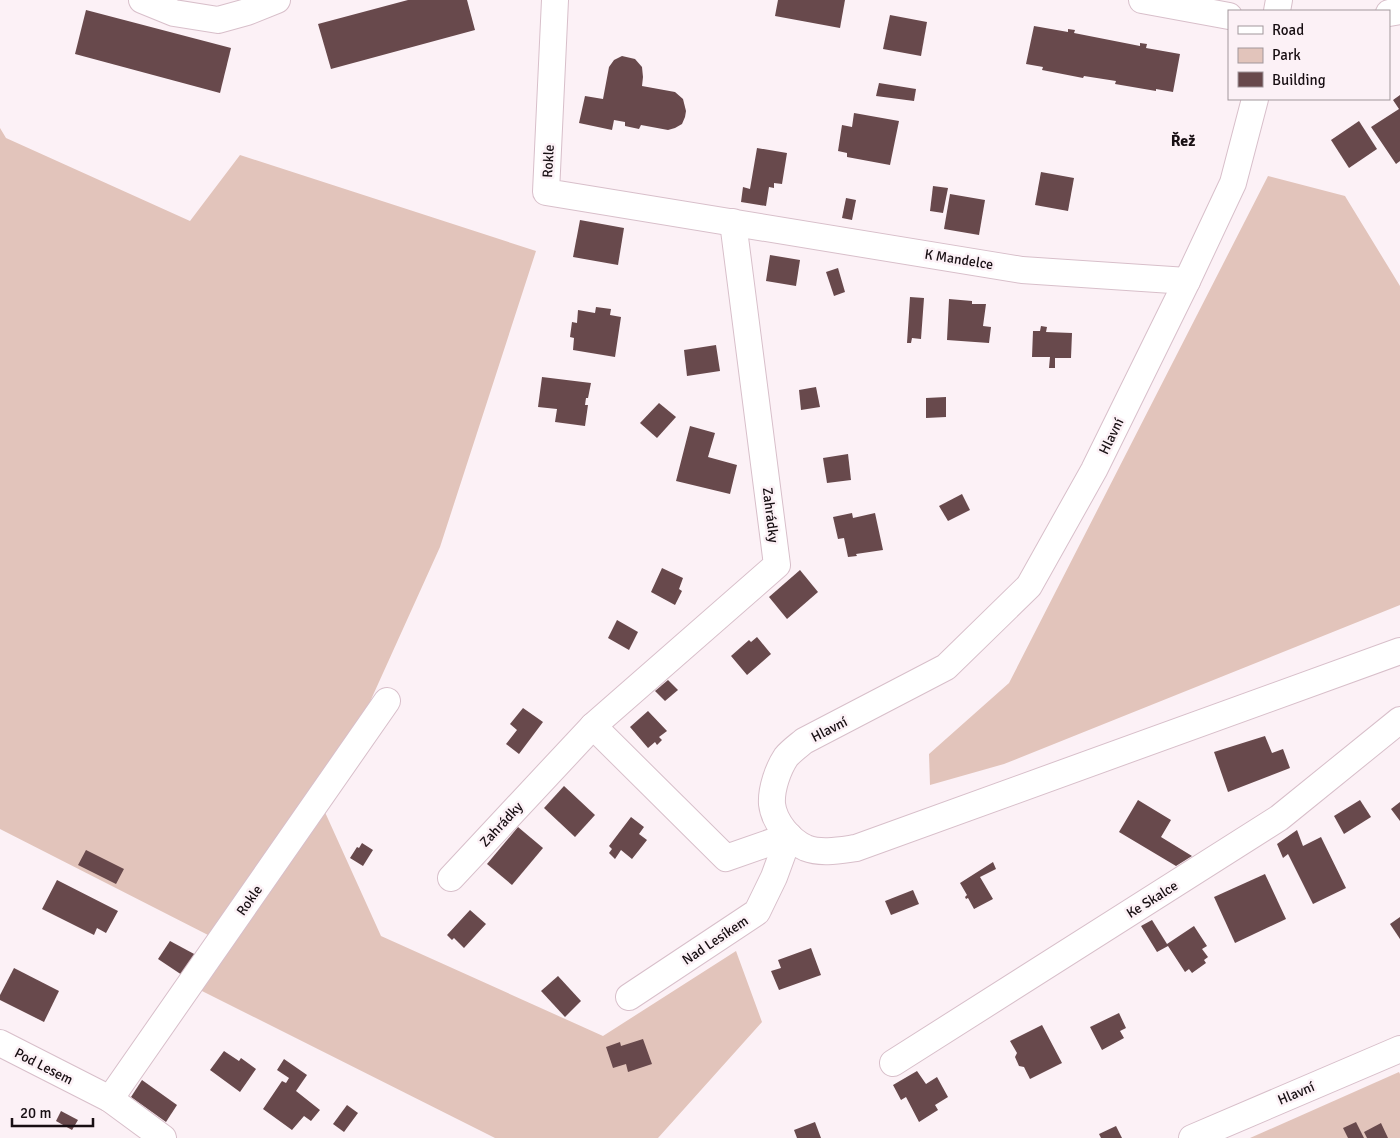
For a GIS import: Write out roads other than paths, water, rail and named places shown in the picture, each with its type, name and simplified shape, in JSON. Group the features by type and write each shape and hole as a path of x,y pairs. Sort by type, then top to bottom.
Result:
{"street":[{"path":"142,0 174,13 218,20 278,0"},
{"name":"Rokle","path":"555,0 546,192 733,222"},
{"path":"1142,0 1228,16"},
{"name":"Hlavní","path":"1255,100 1232,182 1187,281 1094,470 1029,586 946,667 804,742 787,756 775,779 772,804 778,821 789,836 807,848 826,851 856,848 1400,652"},
{"name":"K Mandelce","path":"733,222 1022,270 1187,281"},
{"name":"Zahrádky","path":"451,878 593,726 777,565 733,222"},
{"name":"Rokle","path":"110,1100 387,701"},
{"name":"Ke Skalce","path":"893,1063 1279,818 1400,720"},
{"path":"593,726 726,858 789,836"},
{"name":"Nad Lesíkem","path":"629,997 758,912 774,877 789,836"},
{"name":"Pod Lesem","path":"0,1043 110,1100 163,1138"},
{"name":"Hlavní","path":"1192,1138 1400,1049"}],"district":[{"name":"Řež","path":"1183,140"}]}
